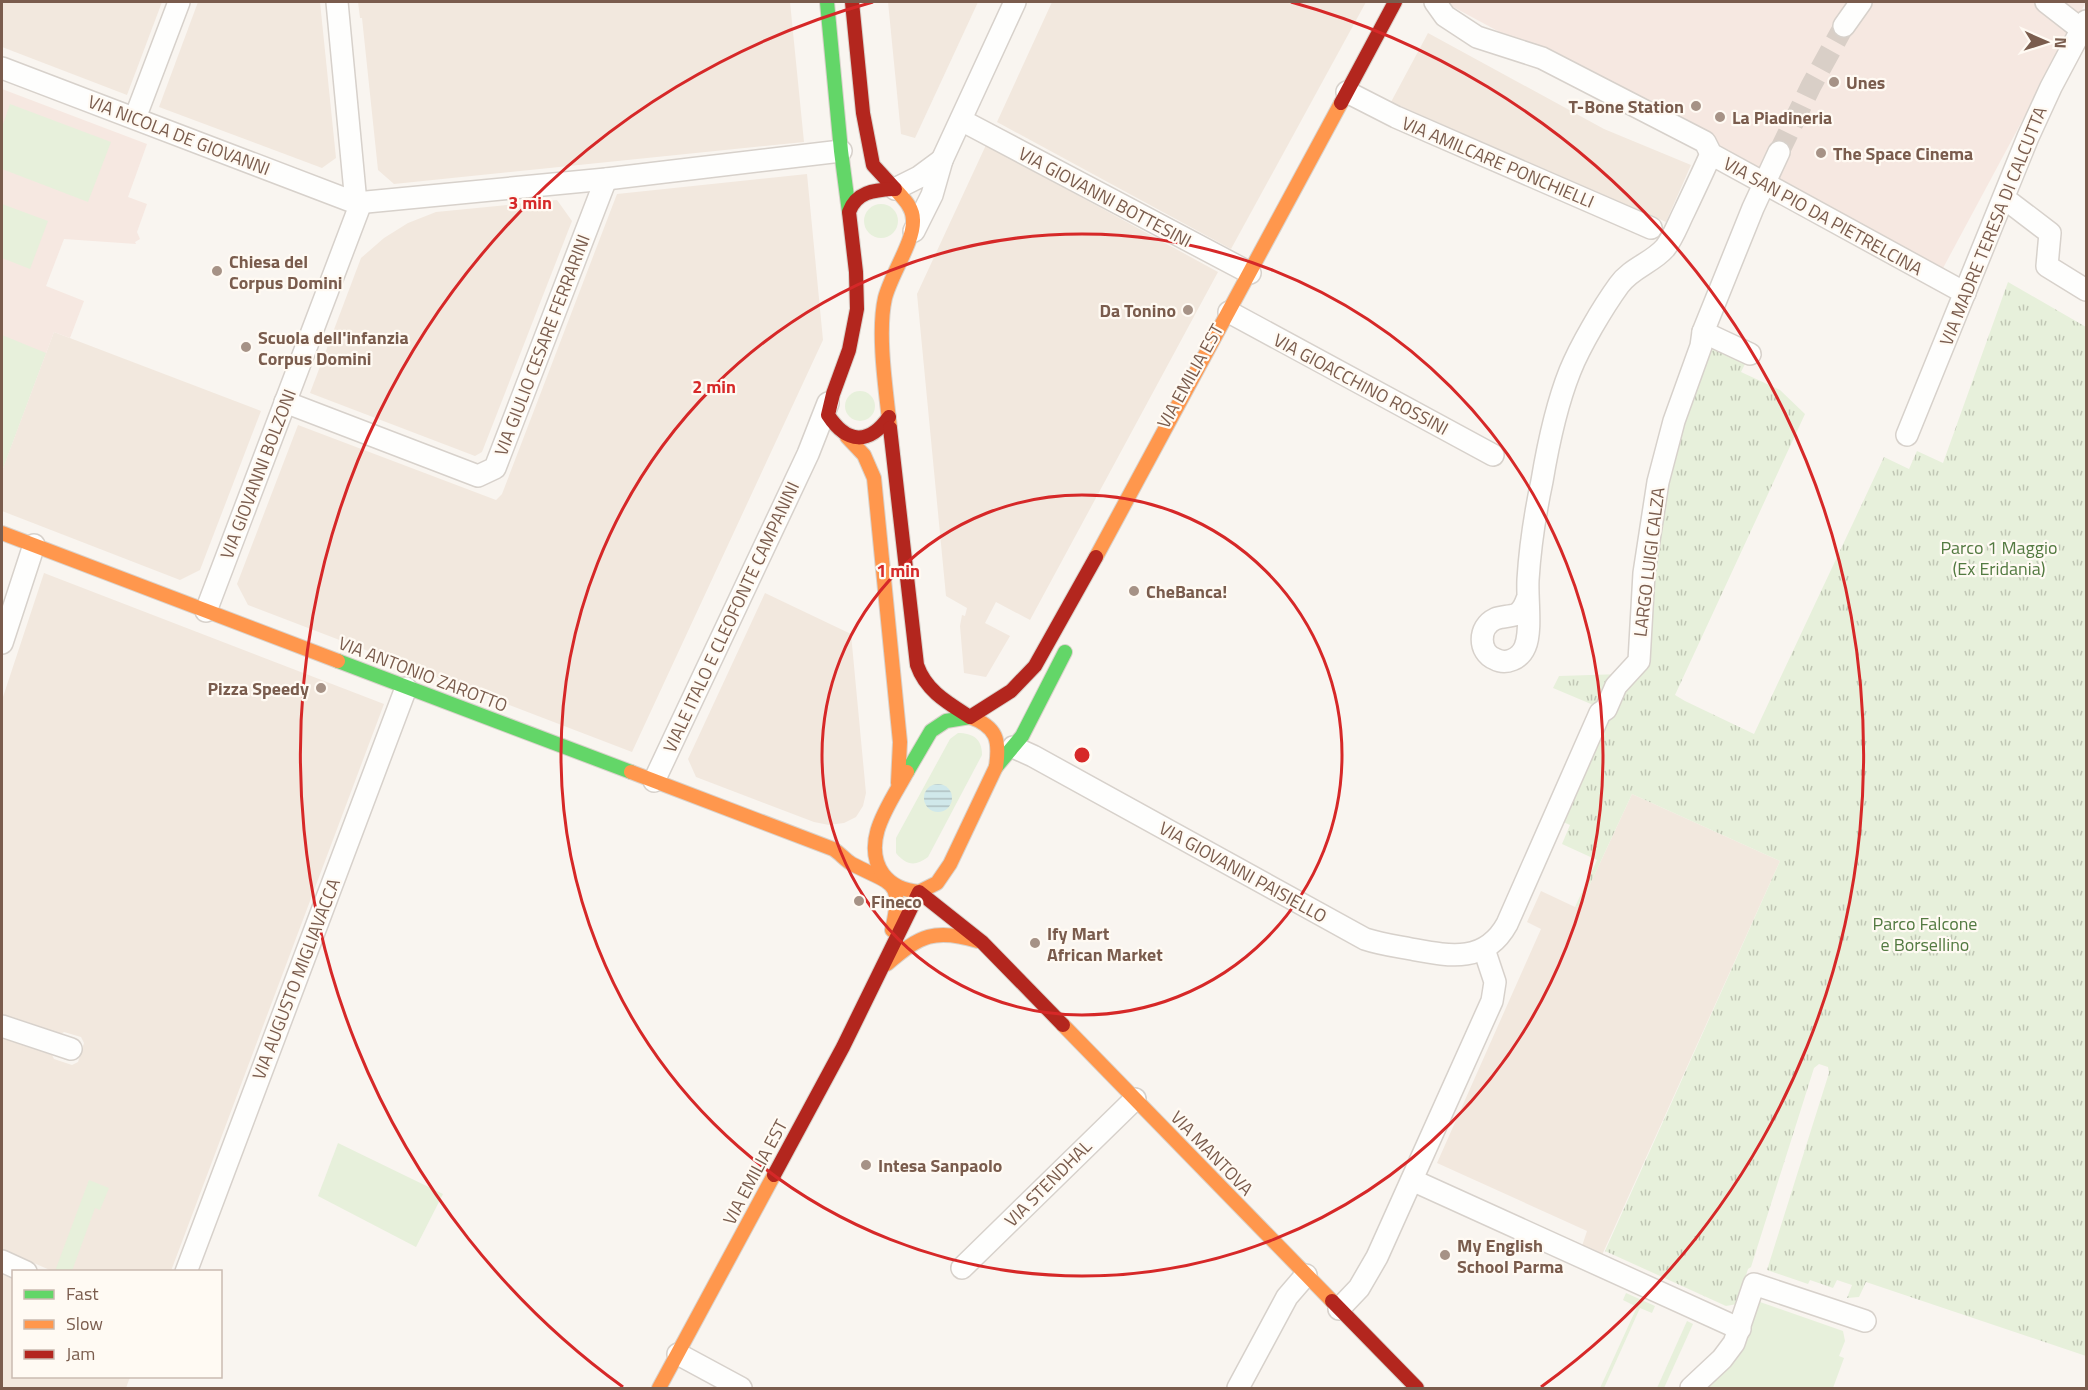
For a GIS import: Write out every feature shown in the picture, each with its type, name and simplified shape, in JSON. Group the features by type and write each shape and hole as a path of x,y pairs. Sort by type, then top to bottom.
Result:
{"main road":[{"path":"827,2 841,151 856,273 857,306 854,333 844,365 829,399 828,415 832,424 865,456 874,478 900,742 897,790"},
{"path":"852,2 863,113 873,165 910,205 914,218 908,242 894,271 882,306 882,346 919,672 934,692 970,717"},
{"name":"VIA EMILIA EST","path":"880,970 897,907 895,886 879,868 874,852 875,838 885,812 931,731 946,721 970,717 1013,692 1038,664 1238,318 1250,273 1358,97 1395,2"},
{"path":"849,212 856,199 870,191 895,189"},
{"path":"845,436 863,438 876,433 882,429 889,417"},
{"name":"VIA ANTONIO ZAROTTO","path":"2,533 833,849 849,862 880,876 895,886"},
{"name":"VIA EMILIA EST","path":"996,767 1022,736 1070,640"},
{"name":"VIA EMILIA EST","path":"659,1389 843,1047 919,892 937,883 950,864 996,767 999,752 997,739 991,728 980,720 970,717"},
{"path":"861,836 874,826 885,812"},
{"path":"833,849 840,849 847,843"},
{"path":"950,864 953,886"},
{"path":"895,886 919,892"},
{"name":"VIA MANTOVA","path":"919,892 982,942"},
{"name":"VIA MANTOVA","path":"956,902 982,942 1417,1389"},
{"path":"880,970 903,950 929,935 945,932 982,942"}],"street":[{"path":"135,118 180,2"},
{"name":"VIA GIOVANNI BOLZONI","path":"206,611 359,208 356,202 337,2"},
{"path":"908,242 932,195 942,160 1015,2"},
{"name":"VIA SAN PIO DA PIETRELCINA","path":"1435,2 1445,16 1477,37 1542,58 1705,142 1711,154 1965,293"},
{"path":"1844,26 1861,2"},
{"path":"2046,2 2084,26"},
{"name":"VIA MADRE TERESA DI CALCUTTA","path":"1907,435 2039,113 2084,26"},
{"name":"VIA NICOLA DE GIOVANNI","path":"2,68 356,202"},
{"name":"VIA AMILCARE PONCHIELLI","path":"1358,97 1396,117 1651,228"},
{"name":"VIA GIOVANNI BOTTESINI","path":"960,120 1250,273"},
{"path":"356,202 606,179 841,151"},
{"name":"LARGO LUIGI CALZA","path":"1484,949 1496,940 1507,924 1600,713 1606,709 1616,686 1639,661 1644,573 1658,482 1674,421 1701,346 1703,332 1779,152"},
{"path":"1527,599 1530,555 1543,473 1569,373 1618,286 1633,270 1656,256 1669,242 1711,154"},
{"path":"895,189 920,177 942,160"},
{"name":"VIA GIULIO CESARE FERRARINI","path":"285,402 478,476 495,468 606,179"},
{"path":"2004,198 2050,233 2047,266 2086,290"},
{"name":"VIA GIOACCHINO ROSSINI","path":"1238,318 1493,455"},
{"path":"1703,332 1750,354"},
{"name":"VIALE ITALO E CLEOFONTE CAMPANINI","path":"654,781 808,454 829,399"},
{"path":"808,454 845,436"},
{"path":"2,643 34,545"},
{"name":"VIA AUGUSTO MIGLIAVACCA","path":"187,1270 406,687"},
{"name":"VIA GIOVANNI PAISIELLO","path":"1013,747 1365,939 1443,955 1460,955 1484,949"},
{"path":"1339,1309 1366,1277 1494,995 1494,975 1484,949"},
{"path":"2,1026 71,1049"},
{"name":"VIA STENDHAL","path":"962,1268 1135,1099"},
{"path":"1412,1180 1740,1329"},
{"path":"2,1261 22,1270"},
{"path":"1239,1389 1287,1297 1306,1275"},
{"path":"1691,1389 1728,1351 1740,1329 1755,1284 1865,1321"},
{"path":"678,1354 741,1389"}],"shaded area":[{"path":"2,2 162,2 127,95 2,47"},
{"path":"198,2 320,2 336,158 322,168 159,107"},
{"path":"358,2 790,2 804,142 394,184 378,170 362,18 360,18"},
{"path":"888,2 978,2 915,138 901,134"},
{"path":"1052,2 1366,2 1231,249 997,122"},
{"path":"1444,2 2086,2 1942,270"},
{"path":"1428,33 1604,129 1691,165 1666,222 1391,102"},
{"path":"2,89 147,144 128,197 147,204 137,232 140,239 135,242 136,244 64,239 46,286 84,301 70,338 54,332 2,471"},
{"path":"986,145 1218,272 1030,620 996,602 985,623 1010,636 986,677 964,673 960,626 962,615 965,616 967,608 946,596 917,294"},
{"path":"807,174 823,340 632,752 248,605 237,584 298,425 496,500 502,494 617,194"},
{"path":"557,200 572,221 482,452 475,456 310,393 361,258 384,238 408,223 436,212"},
{"path":"54,332 261,411 200,570 180,580 2,511 2,471"},
{"path":"44,573 384,704 171,1270 50,1270 2,1249 2,1038 52,1055 54,1059 72,1065 78,1062 84,1043 81,1037 64,1032 59,1035 2,1016 2,700"},
{"path":"765,593 851,634 866,793 863,806 856,817 844,823 829,825 814,822 696,777 688,759"},
{"path":"1632,794 1780,861 1602,1255 1582,1246 1587,1231 1437,1163 1541,929 1527,922 1541,891 1575,907 1580,906"},
{"path":"2,1272 12,1277 12,1378 130,1378 126,1388 2,1388"}],"green space":[{"path":"10,104 111,142 88,202 2,169 2,127"},
{"path":"2,204 48,221 30,269 2,258"},
{"path":"881,204 893,209 898,221 893,233 881,238 869,233 864,221 869,209"},
{"name":"Parco Falcone e Borsellino","path":"2008,282 2086,327 2086,1356 1866,1282 1859,1297 1847,1298 1852,1285 1837,1280 1833,1288 1810,1280 1808,1284 1767,1270 1829,1073 1828,1067 1819,1064 1814,1068 1751,1267 1748,1269 1737,1304 1726,1306 1605,1251 1780,861 1632,794 1580,906 1575,907 1597,860 1562,844 1570,825 1561,821 1610,712 1553,688 1559,676 1622,674 1631,658 1694,341 1746,362 1741,372 1780,390 1805,414 1675,695 1754,734 1884,457 1909,469 1917,451 1943,463"},
{"path":"2,335 46,353 2,471"},
{"path":"860,391 866,392 874,400 874,412 866,420 860,421 854,420 846,412 845,406 846,400 854,392"},
{"path":"958,733 976,738 982,749 982,755 928,857 915,863 907,862 896,853 896,838 950,739"},
{"path":"338,1143 443,1194 416,1247 318,1196"},
{"path":"89,1180 109,1188 100,1210 95,1208 72,1270 55,1270"},
{"path":"1626,1293 1655,1306 1652,1313 1640,1308 1604,1388 1600,1388 1637,1307 1623,1300"},
{"path":"1760,1302 1843,1331 1845,1341 1839,1356 1844,1358 1833,1388 1707,1388 1743,1349"},
{"path":"1687,1321 1693,1324 1664,1388 1657,1388"}],"water":[{"path":"938,784 948,788 952,798 948,808 938,812 928,808 924,798 928,788"}],"tunnel":[{"path":"1779,152 1811,86 1844,26"}],"traffic: fast":[{"path":"827,2 849,212"},
{"path":"996,767 1022,736 1065,652"},
{"path":"338,661 631,772"},
{"path":"907,772 931,731 946,721 970,717"}],"traffic: slow":[{"path":"1096,557 1341,103"},
{"path":"890,428 883,362 883,312 888,289 910,238 913,220 907,203 893,189"},
{"path":"847,437 864,455 874,478 900,742 898,783"},
{"path":"2,533 338,661"},
{"path":"907,772 880,822 875,848 877,861 890,882 919,892 937,883 950,864 996,767 997,742 995,736 986,725 970,717"},
{"path":"631,772 833,849 852,864 892,886 896,901 892,930"},
{"path":"887,964 909,946 929,937 950,935 978,941"},
{"path":"1063,1025 1332,1301"},
{"path":"659,1388 774,1175"}],"traffic: jam":[{"path":"852,2 863,113 873,165 895,189"},
{"path":"1341,103 1395,2"},
{"path":"889,417 874,433 858,437 850,436 843,431 828,415 849,350 857,309 856,272 849,212 856,200 866,193 893,189"},
{"path":"890,428 917,665 932,689 970,717 1011,691 1035,666 1096,557"},
{"path":"774,1175 843,1047 919,892 982,942 1063,1025"},
{"path":"1332,1301 1417,1388"}],"place":[{"name":"Unes","path":"1834,82"},
{"name":"T-Bone Station","path":"1696,106"},
{"name":"La Piadineria","path":"1720,117"},
{"name":"The Space Cinema","path":"1821,153"},
{"name":"Chiesa del Corpus Domini","path":"217,271"},
{"name":"Da Tonino","path":"1188,310"},
{"name":"Scuola dell'infanzia Corpus Domini","path":"246,347"},
{"name":"CheBanca!","path":"1134,591"},
{"name":"Pizza Speedy","path":"321,688"},
{"name":"Fineco","path":"859,901"},
{"name":"Ify Mart African Market","path":"1035,943"},
{"name":"Intesa Sanpaolo","path":"866,1165"},
{"name":"My English School Parma","path":"1445,1255"}],"park label":[{"name":"Parco 1 Maggio (Ex Eridania)","path":"1999,557"}]}
